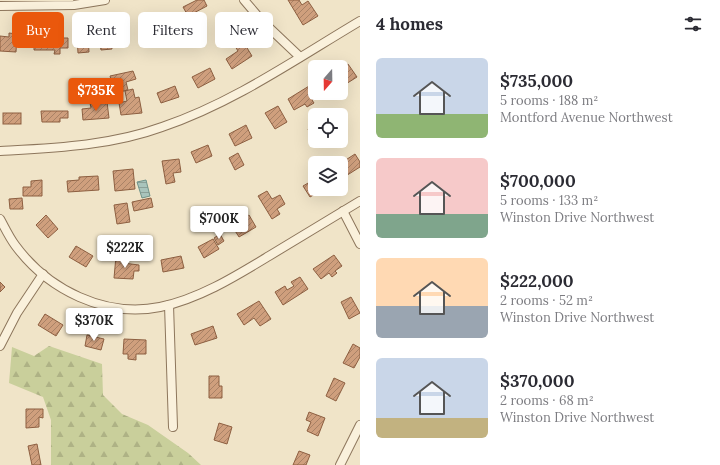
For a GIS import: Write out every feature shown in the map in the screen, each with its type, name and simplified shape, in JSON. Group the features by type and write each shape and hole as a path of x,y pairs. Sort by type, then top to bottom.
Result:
{"street":[{"path":"0,6 74,5 105,0"},
{"path":"244,0 262,21 300,57"},
{"path":"0,152 93,144 160,128 226,100 360,21"},
{"path":"0,219 15,244 43,274 67,292 109,306 141,309 169,305 212,288 244,271 360,201"},
{"path":"343,211 360,244"},
{"path":"0,346 17,313 43,274"},
{"path":"169,305 173,427"},
{"path":"340,465 360,425"}],"green space":[{"path":"49,346 102,364 103,395 122,414 148,425 188,453 201,465 51,465 51,420 43,397 9,383 12,347 34,356"}],"water":[{"path":"146,180 150,196 142,198 137,182"}],"building":[{"path":"197,0 204,0 207,6 196,12 186,12 183,7"},
{"path":"288,0 299,0 302,5 308,1 318,16 303,25"},
{"path":"9,33 12,33 12,48 16,48 16,52 0,51 0,36 9,37"},
{"path":"64,38 68,38 68,48 64,48"},
{"path":"34,48 60,48 60,54 54,54 55,50 34,50"},
{"path":"78,48 89,48 89,52 78,53"},
{"path":"101,48 112,48 112,49 101,50"},
{"path":"236,48 247,48 252,56 232,69 226,59 238,51"},
{"path":"348,64 357,77 348,83"},
{"path":"210,68 215,79 198,88 192,77"},
{"path":"133,71 136,79 126,82 128,90 115,93 110,76"},
{"path":"175,86 179,97 161,103 157,93"},
{"path":"308,87 308,100 312,100 314,103 307,107 305,104 294,110 288,99"},
{"path":"133,89 135,98 139,97 142,113 121,115 119,103 127,101 125,91"},
{"path":"107,102 109,118 83,120 82,109 91,108 90,103"},
{"path":"278,106 287,122 275,129 265,113"},
{"path":"41,111 68,111 68,118 60,118 60,122 42,122"},
{"path":"3,113 21,113 21,124 3,124"},
{"path":"246,125 252,138 235,146 229,134"},
{"path":"208,145 212,156 196,163 191,152"},
{"path":"238,153 244,165 235,170 229,158"},
{"path":"355,154 360,162 360,167 348,175 348,158"},
{"path":"179,159 181,172 173,173 175,182 166,184 162,161"},
{"path":"133,169 135,189 115,191 113,171"},
{"path":"98,176 99,190 68,192 67,181 79,180 79,177"},
{"path":"42,180 42,196 23,196 23,187 31,187 31,181"},
{"path":"308,183 308,194 303,186"},
{"path":"267,191 272,199 280,195 285,204 277,209 280,214 272,219 258,196"},
{"path":"22,198 23,209 10,209 9,199"},
{"path":"151,198 153,207 134,211 132,202"},
{"path":"127,203 130,222 117,224 114,205"},
{"path":"46,215 58,229 48,238 36,225"},
{"path":"249,215 256,227 239,237 232,226"},
{"path":"220,234 224,241 218,245 214,238"},
{"path":"213,239 219,249 204,258 198,247"},
{"path":"76,246 93,256 86,267 69,257"},
{"path":"334,255 342,266 335,271 337,273 332,277 329,273 321,279 313,269"},
{"path":"116,256 123,256 123,263 139,265 139,271 134,271 133,279 114,278"},
{"path":"181,256 184,268 163,272 161,260"},
{"path":"300,277 308,289 283,305 275,292 285,286 287,290 294,286 291,282"},
{"path":"0,282 5,287 0,292"},
{"path":"351,297 360,313 349,319 341,302"},
{"path":"259,301 271,319 260,326 254,318 244,325 237,314"},
{"path":"45,314 63,325 56,336 38,325"},
{"path":"213,326 217,338 195,345 191,334"},
{"path":"87,335 104,339 101,350 85,346"},
{"path":"124,339 146,340 146,354 136,354 136,360 128,359 128,354 123,354"},
{"path":"353,344 360,348 360,357 354,368 343,363"},
{"path":"209,376 219,376 219,386 222,386 222,398 209,398"},
{"path":"334,378 345,383 336,401 326,396"},
{"path":"26,409 43,409 43,418 39,417 39,427 26,428"},
{"path":"309,412 325,418 318,436 307,431 311,422 306,420"},
{"path":"219,423 232,427 227,444 214,440"},
{"path":"37,444 41,465 32,465 28,446"},
{"path":"299,451 310,455 306,465 293,465"}]}
